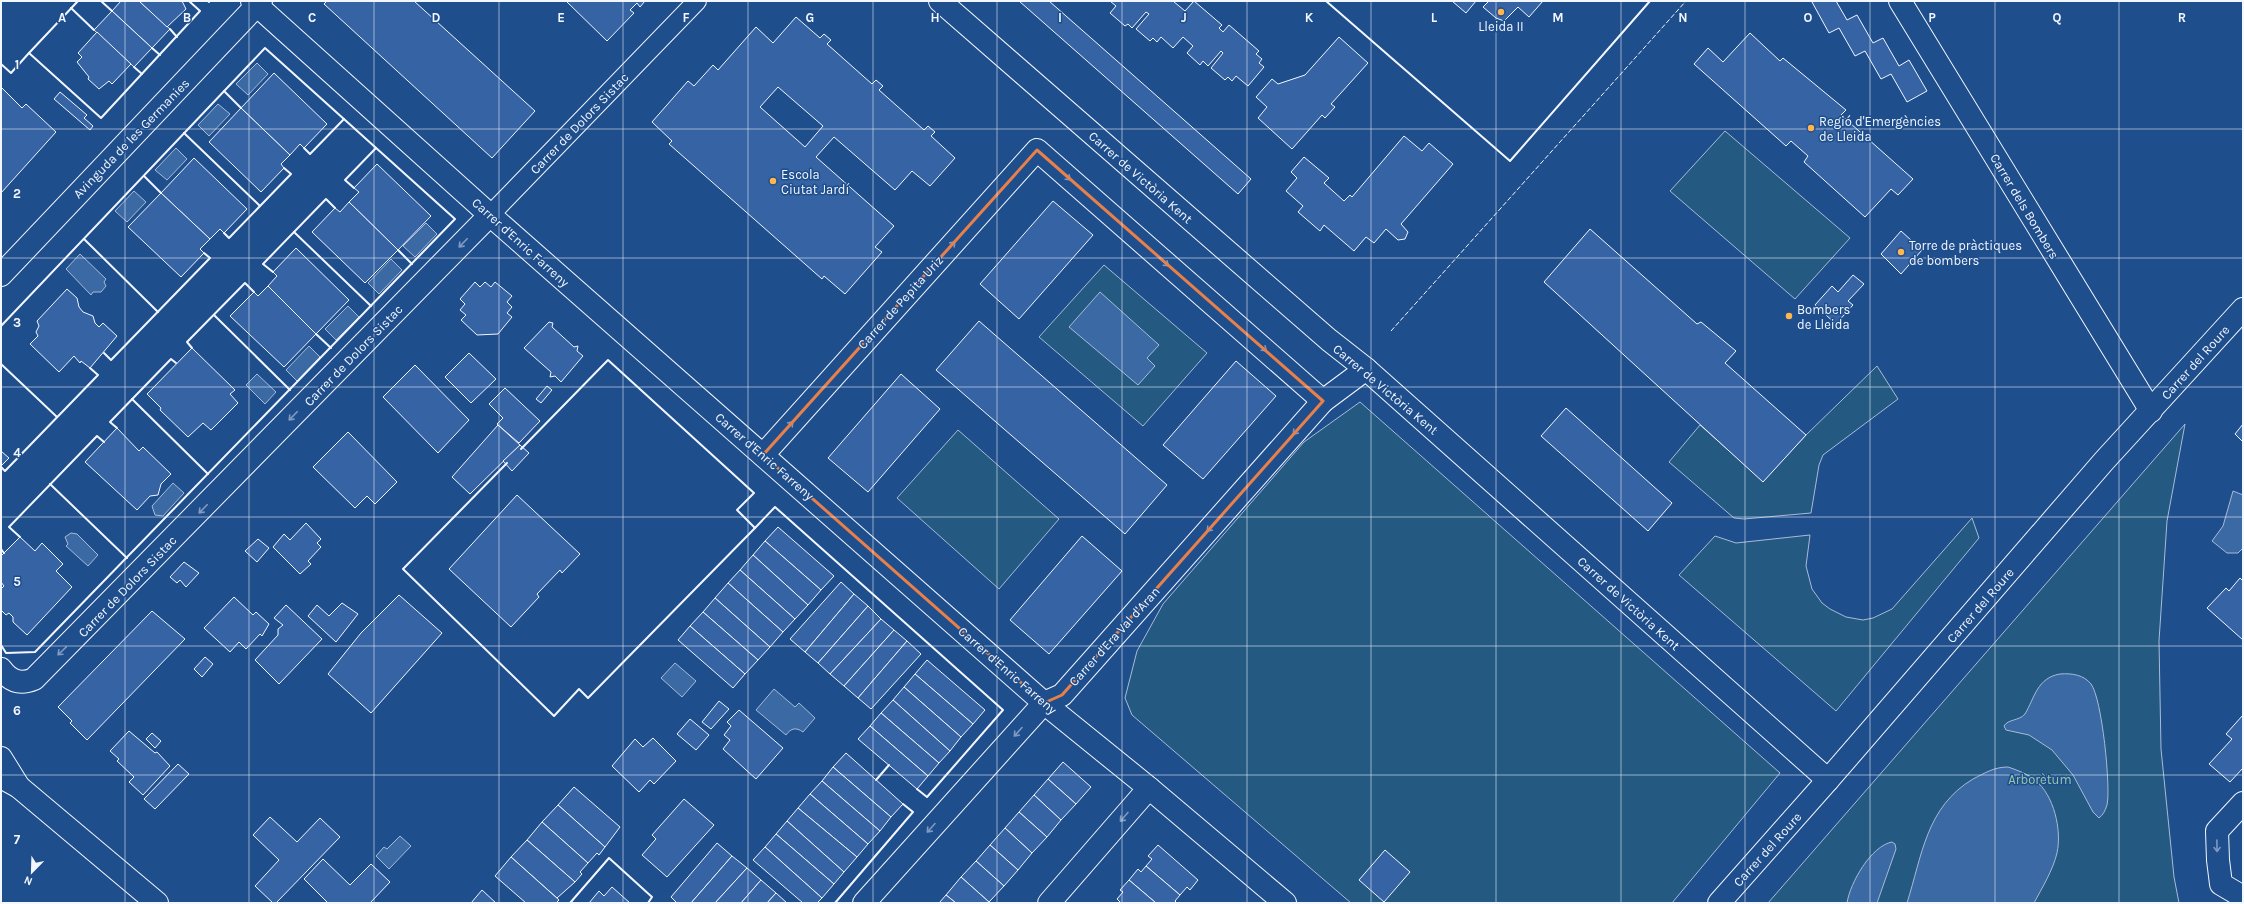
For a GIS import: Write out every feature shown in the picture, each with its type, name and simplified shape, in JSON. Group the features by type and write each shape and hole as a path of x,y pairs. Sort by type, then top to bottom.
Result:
{"street":[{"name":"Carrer de Dolors Sistac","path":"1,669 7,676 14,680 24,683 34,679 490,215 697,1"},
{"name":"Carrer de Victòria Kent","path":"940,1 1329,340 1366,369 1828,780"},
{"name":"Carrer dels Bombers","path":"1900,1 2151,411"},
{"name":"Carrer d'Enric Farreny","path":"257,3 490,215 1044,703 1149,788 1285,903"},
{"name":"Avinguda de les Germanies","path":"1,275 257,3"},
{"name":"Carrer de Pepita Uriz","path":"763,455 1037,150 1323,401"},
{"name":"Carrer del Roure","path":"1719,903 1828,780 2099,467 2243,309"},
{"name":"Carrer d'Era Val d'Aran","path":"864,903 1044,703 1062,695 1323,401 1366,369"},
{"path":"1,758 10,782 157,903"},
{"path":"1049,903 1149,788"},
{"path":"2243,803 2217,831 2221,884 2243,898"}],"highlighted area":[{"path":"1037,150 1323,401 1062,695 1044,703 763,455"}],"green space":[{"path":"1725,131 1850,238 1795,299 1670,191"},
{"path":"1104,265 1207,353 1143,426 1039,337"},
{"path":"1877,366 1898,399 1823,455 1819,465 1811,513 1744,519 1734,518 1669,462 1700,425 1763,481 1806,435"},
{"path":"1360,402 1780,773 1672,903 1351,903 1132,715 1125,698 1137,651 1163,604 1304,442"},
{"name":"Arborètum","path":"2185,424 2167,521 2159,641 2161,749 2174,877 2179,903 1768,903"},
{"path":"958,430 1059,519 999,589 897,498"},
{"path":"1972,518 1979,538 1836,711 1679,575 1715,536 1736,543 1810,535 1806,566 1812,589 1822,603 1830,609 1846,617 1863,620 1873,618 1892,609"}],"shaded area":[{"path":"257,63 268,74 248,95 236,84"},
{"path":"218,104 230,114 209,136 198,125"},
{"path":"176,148 187,159 167,180 155,170"},
{"path":"134,191 146,202 127,222 115,211"},
{"path":"426,223 437,234 415,257 403,246"},
{"path":"80,254 106,279 104,282 106,286 101,292 93,292 91,295 66,269"},
{"path":"391,259 402,270 379,294 368,283"},
{"path":"1100,292 1159,345 1147,358 1155,366 1138,385 1069,327"},
{"path":"348,306 359,317 336,340 325,329"},
{"path":"309,346 320,357 297,381 286,370"},
{"path":"257,374 276,392 265,404 246,385"},
{"path":"173,483 184,493 163,516 155,515 152,506"},
{"path":"2233,491 2243,495 2243,548 2238,553 2227,553 2212,541 2223,526"},
{"path":"71,533 77,534 98,555 88,566 66,546 68,544 65,537"},
{"path":"675,663 696,681 682,697 661,678"},
{"path":"2060,674 2073,674 2085,678 2091,684 2099,706 2105,743 2108,795 2104,813 2099,818 2093,812 2073,775 2052,750 2029,735 2006,730 2004,726 2008,722 2020,718 2025,714 2041,684 2052,676"},
{"path":"774,689 795,707 799,703 815,718 803,732 798,729 794,729 786,735 756,710"},
{"path":"2008,767 2029,776 2042,786 2052,804 2057,824 2057,853 2053,866 2034,903 1907,903 1928,834 1935,818 1945,804 1957,790 1973,779 1994,769"},
{"path":"400,836 411,846 389,869 376,856 384,847 387,849"},
{"path":"1892,842 1895,844 1896,849 1877,903 1847,903 1852,886 1863,866 1877,850"}],"building":[{"path":"121,1 139,1 170,29 152,48 112,11"},
{"path":"139,1 182,1 186,9 167,27"},
{"path":"327,1 414,1 535,111 492,158 324,4"},
{"path":"566,1 645,1 640,7 637,3 630,10 634,13 607,41"},
{"path":"1019,1 1049,1 1251,179 1238,194"},
{"path":"1110,1 1173,1 1185,11 1194,1 1222,25 1219,28 1223,32 1229,25 1259,51 1256,54 1262,59 1259,63 1264,67 1248,86 1236,76 1232,81 1228,77 1225,80 1211,68 1223,53 1221,51 1208,66 1203,61 1200,65 1187,53 1193,46 1183,37 1173,48 1161,37 1157,42 1153,38 1150,41 1136,29 1149,14 1146,12 1132,28 1128,24 1125,26 1110,13 1116,6"},
{"name":"Lleida II","path":"1452,1 1476,1 1466,13"},
{"name":"Lleida II","path":"1489,1 1543,1 1529,17 1518,7 1504,21 1496,18 1483,7"},
{"path":"1836,1 1847,20 1857,15 1873,43 1883,38 1899,66 1909,60 1927,91 1907,102 1891,74 1881,79 1865,51 1855,56 1839,28 1829,33 1812,2"},
{"path":"112,11 152,48 134,67 94,30"},
{"path":"796,17 820,38 824,34 831,40 827,44 872,84 876,80 883,86 879,90 924,130 928,126 935,132 931,136 955,158 930,186 912,171 895,190 834,137 816,157 894,226 875,247 882,252 845,294 824,276 822,279 669,144 672,141 652,122 688,81 694,86 713,65 718,70 756,27 773,43","holes":["778,87 823,126 805,147 760,107"]},
{"path":"97,32 131,64 112,84 109,81 99,89 88,79 89,77 77,62 82,57 78,53"},
{"name":"Regió d'Emergències de Lleida","path":"1750,33 1780,61 1783,58 1846,110 1841,115 1913,179 1898,195 1891,189 1865,217 1804,162 1808,156 1791,141 1786,146 1694,64 1708,48 1723,62"},
{"path":"1339,37 1368,63 1331,104 1335,107 1325,118 1322,115 1292,149 1258,118 1267,107 1256,97 1272,79 1278,84 1305,75"},
{"path":"274,73 327,124 304,148 300,144 290,155 241,108"},
{"path":"1,87 22,108 26,104 56,132 1,193"},
{"path":"60,92 87,115 84,118 93,126 90,130 54,99"},
{"path":"241,108 290,155 281,164 284,168 261,192 209,142"},
{"path":"1404,136 1422,151 1429,143 1453,164 1401,224 1408,232 1405,239 1398,240 1386,229 1374,243 1366,237 1354,251 1324,225 1320,231 1298,212 1303,206 1286,191 1297,178 1291,172 1304,157 1329,178 1324,183 1344,201 1350,195 1352,197"},
{"path":"194,158 247,209 224,233 220,229 210,239 161,193"},
{"path":"377,164 431,216 398,250 349,202 359,192 354,188"},
{"path":"161,193 210,239 200,249 204,253 181,277 128,227"},
{"path":"1053,201 1093,235 1019,319 980,284"},
{"path":"349,202 398,250 365,283 312,232 335,208 340,212"},
{"path":"1590,229 1697,324 1701,322 1736,351 1725,363 1806,435 1763,482 1544,282"},
{"name":"Torre de pràctiques de bombers","path":"1901,231 1922,250 1901,274 1881,254"},
{"path":"296,248 349,300 316,334 268,286 277,276 273,272"},
{"path":"1853,275 1864,284 1848,301 1853,305 1836,324 1815,305 1832,286 1838,292"},
{"path":"475,282 480,287 485,282 491,287 495,282 512,296 507,302 512,307 507,313 512,317 498,334 477,335 461,320 466,315 460,310 465,304 460,299"},
{"path":"268,286 316,334 284,367 230,316 254,292 258,296"},
{"path":"67,289 77,298 79,307 83,312 93,316 95,323 99,327 103,323 117,336 90,368 81,361 80,363 74,356 59,372 30,344 38,336 36,332 39,326 37,321"},
{"path":"979,321 1167,485 1125,534 936,370"},
{"path":"549,322 553,323 552,327 574,347 578,346 577,351 583,356 561,382 555,376 550,377 551,372 524,348"},
{"path":"192,348 235,390 230,394 238,403 211,430 203,423 188,437 160,410 161,408 147,394"},
{"path":"469,353 496,379 471,403 445,377"},
{"path":"1236,361 1276,396 1203,479 1163,445"},
{"path":"415,365 469,420 438,453 383,397"},
{"path":"901,374 940,409 868,492 828,458"},
{"path":"547,386 552,390 541,403 536,399"},
{"path":"505,388 540,421 519,443 497,424 503,418 489,404"},
{"path":"1566,408 1672,503 1648,531 1541,436"},
{"path":"2243,424 2243,442 2235,434"},
{"path":"498,425 520,445 470,494 452,477"},
{"path":"117,428 139,451 143,447 171,474 161,484 158,495 150,496 137,510 85,462"},
{"path":"348,432 397,482 375,504 367,496 355,508 313,467"},
{"path":"520,445 529,453 512,471 503,461"},
{"path":"1,451 9,458 1,466"},
{"path":"517,495 580,554 562,573 560,570 537,594 539,597 511,627 449,569"},
{"path":"306,523 321,539 317,543 321,547 308,561 311,564 300,574 273,547 284,534 290,540"},
{"path":"778,527 834,576 821,590 765,541"},
{"path":"1082,536 1122,571 1049,654 1010,620"},
{"path":"20,537 35,551 42,543 63,564 56,571 72,587 27,635 13,622 13,617 9,613 6,615 1,610 1,589 4,586 1,582 1,556"},
{"path":"258,539 269,548 257,562 245,551"},
{"path":"765,541 821,590 808,605 753,555"},
{"path":"753,555 808,605 795,619 740,570"},
{"path":"184,562 199,573 186,587 180,580 177,583 170,577"},
{"path":"740,570 795,619 783,632 728,583"},
{"path":"2240,578 2243,581 2243,640 2207,608 2226,588 2229,591"},
{"path":"841,582 854,594 805,652 790,639"},
{"path":"728,583 783,632 770,647 715,598"},
{"path":"854,594 868,606 818,663 805,652"},
{"path":"399,595 442,633 371,713 328,674 361,633"},
{"path":"234,597 253,615 256,612 269,624 262,636 260,634 246,649 239,642 230,652 204,628"},
{"path":"715,598 770,647 758,660 703,612"},
{"path":"342,603 358,614 336,642 308,616 317,605 329,616"},
{"path":"286,605 322,639 279,684 255,660 278,635 278,629 283,625 274,618"},
{"path":"868,606 881,619 830,674 818,663"},
{"path":"152,611 185,639 87,740 70,723 72,721 58,707"},
{"path":"703,612 758,660 745,674 690,626"},
{"path":"881,619 894,630 844,686 830,674"},
{"path":"690,626 745,674 733,688 678,640"},
{"path":"894,630 907,641 858,698 844,686"},
{"path":"907,641 921,654 871,709 858,698"},
{"path":"205,657 213,664 202,677 194,669"},
{"path":"927,660 985,710 973,724 915,674"},
{"path":"915,674 973,724 961,737 904,687"},
{"path":"904,687 961,737 950,751 893,700"},
{"path":"893,700 950,751 939,763 881,713"},
{"path":"719,701 729,709 711,729 702,722"},
{"path":"739,710 783,748 756,779 723,749 730,740 724,735 731,726 727,722"},
{"path":"881,713 939,763 928,776 870,726"},
{"path":"2243,715 2243,768 2230,782 2209,764 2232,739 2226,734"},
{"path":"690,719 709,735 696,750 677,734"},
{"path":"870,726 928,776 917,789 858,739"},
{"path":"129,731 155,753 157,752 170,766 143,795 129,782 134,777 117,761 119,759 110,751"},
{"path":"152,733 161,741 155,748 146,739"},
{"path":"653,738 676,761 654,784 650,780 639,792 612,766 635,739 643,747"},
{"path":"846,753 903,804 891,817 833,767"},
{"path":"1063,762 1091,787 1076,804 1048,779"},
{"path":"178,764 189,774 155,809 144,799"},
{"path":"833,767 891,817 880,831 822,781"},
{"path":"1048,779 1076,804 1061,820 1034,795"},
{"path":"822,781 880,831 868,844 810,794"},
{"path":"574,787 620,827 605,847 558,805"},
{"path":"810,794 868,844 857,857 798,808"},
{"path":"1034,795 1061,820 1047,837 1019,812"},
{"path":"684,799 714,825 667,877 642,855 656,839 652,835"},
{"path":"558,805 605,847 599,855 597,853 588,863 542,822"},
{"path":"798,808 857,857 844,872 787,821"},
{"path":"1019,812 1047,837 1032,853 1005,828"},
{"path":"270,817 297,842 320,818 340,837 276,903 273,903 255,886 279,860 253,835"},
{"path":"787,821 844,872 834,884 776,834"},
{"path":"542,822 588,863 580,872 582,874 575,882 527,840"},
{"path":"1005,828 1032,853 1018,870 990,845"},
{"path":"776,834 834,884 822,898 765,847"},
{"path":"527,840 575,882 557,898 511,857"},
{"path":"717,843 732,856 691,903 677,903 671,897"},
{"path":"990,845 1018,870 1004,886 976,861"},
{"path":"1158,845 1198,880 1190,890 1187,887 1180,895 1146,866 1152,859 1148,856"},
{"path":"765,847 822,898 817,903 803,903 753,860"},
{"path":"1385,850 1410,872 1384,902 1359,880"},
{"path":"732,856 747,868 715,903 691,903"},
{"path":"511,857 559,900 556,903 526,903 495,876"},
{"path":"323,859 350,885 371,864 390,882 370,903 328,903 304,879"},
{"path":"976,861 1004,886 989,902 961,877"},
{"path":"1146,866 1180,895 1175,901 1177,903 1156,903 1129,880 1138,869 1141,872"},
{"path":"747,868 761,880 741,903 715,903"},
{"path":"961,877 989,902 956,903 946,895"},
{"path":"761,880 776,893 767,903 741,903"},
{"path":"1129,880 1156,903 1121,903 1117,899 1123,892 1120,890"},
{"path":"612,887 630,903 589,903 599,891 604,896"},
{"path":"482,890 496,903 471,903"},
{"path":"776,893 787,903 767,903"},
{"path":"946,895 956,903 939,903"}],"fence":[{"path":"1391,331 1686,1"}],"wall":[{"path":"78,1 29,53 101,118 200,11 189,1"},
{"path":"101,1 112,11"},
{"path":"1326,1 1510,161 1650,1"},
{"path":"71,8 94,30"},
{"path":"170,29 177,37"},
{"path":"152,48 160,55"},
{"path":"1,326 265,48 455,219 35,652 6,653 1,645"},
{"path":"1,64 11,73 29,53"},
{"path":"134,67 142,74"},
{"path":"224,91 241,108"},
{"path":"304,148 310,154 344,119"},
{"path":"184,133 260,206"},
{"path":"354,188 345,180 376,148"},
{"path":"224,233 229,238 291,174 284,168"},
{"path":"144,176 161,193"},
{"path":"273,272 263,264 326,199 335,208"},
{"path":"294,232 371,306"},
{"path":"84,239 158,312"},
{"path":"398,250 412,264"},
{"path":"104,353 111,360 210,258 204,253"},
{"path":"192,348 187,342 245,283 254,292"},
{"path":"214,315 290,390"},
{"path":"316,334 331,348"},
{"path":"117,428 110,422 171,359 176,363"},
{"path":"521,449 608,360 754,493 737,510 755,528 775,507 1003,710 927,797 917,789"},
{"path":"1,364 57,417"},
{"path":"1,467 5,471 98,375 90,368"},
{"path":"132,399 208,474"},
{"path":"20,537 9,527 97,436 104,442"},
{"path":"507,463 403,569 554,716 579,689 588,698 755,528"},
{"path":"50,484 127,558"},
{"path":"1,549 4,553"},
{"path":"876,780 889,765"},
{"path":"835,903 913,812 903,804"},
{"path":"570,903 609,858 652,897 648,903"}],"place":[{"name":"Lleida II","path":"1501,12"},
{"name":"Regió d'Emergències de Lleida","path":"1811,128"},
{"name":"Escola Ciutat Jardí","path":"773,181"},
{"name":"Torre de pràctiques de bombers","path":"1901,252"},
{"name":"Bombers de Lleida","path":"1789,316"}]}
